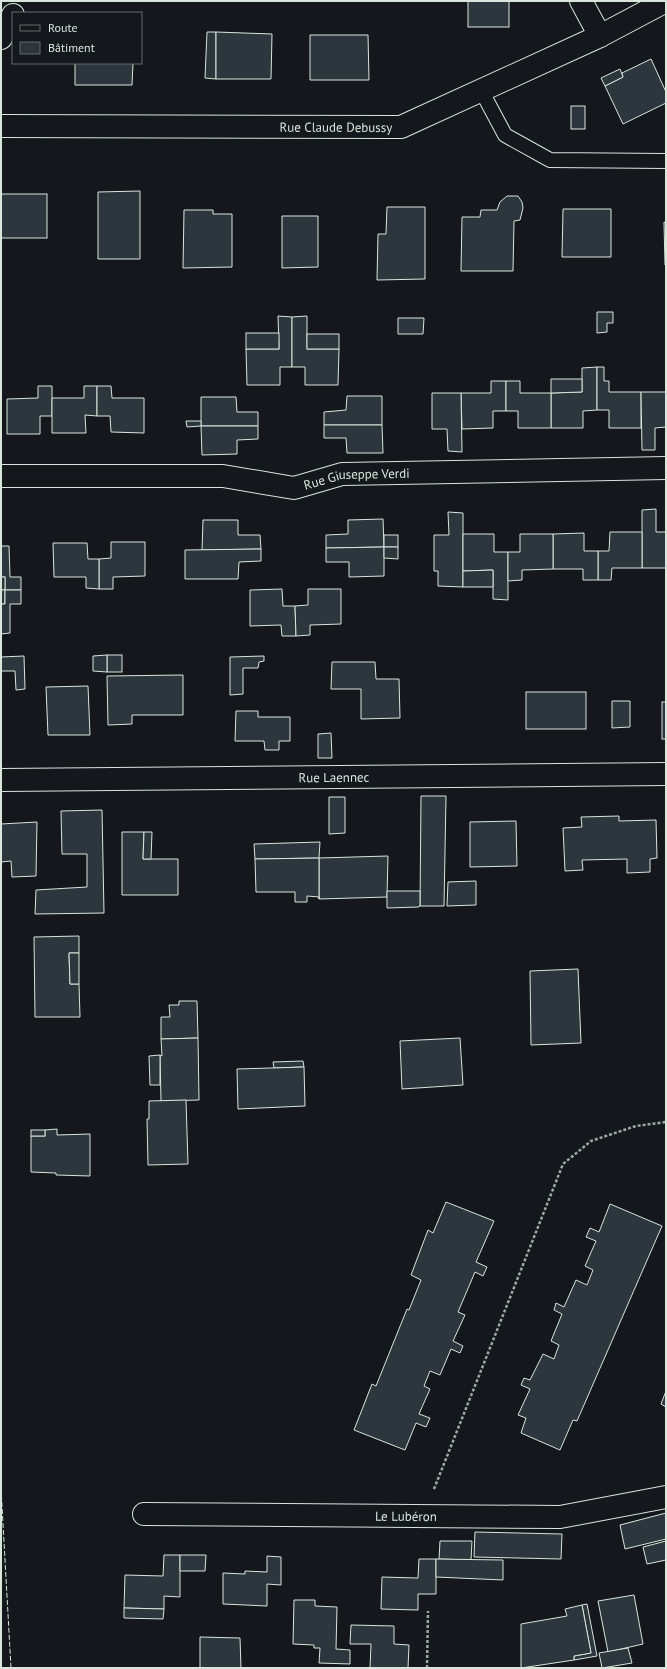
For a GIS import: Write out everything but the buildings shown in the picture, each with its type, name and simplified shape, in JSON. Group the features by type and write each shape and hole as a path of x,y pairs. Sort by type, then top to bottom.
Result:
{"street":[{"path":"15,12 20,1"},
{"path":"581,1 600,36"},
{"name":"Rue Claude Debussy","path":"1,126 401,127 600,36 666,1"},
{"path":"1,38 12,18"},
{"name":"Rue Giuseppe Verdi","path":"1,476 224,476 294,488 342,474 666,468"},
{"name":"Rue Laennec","path":"1,780 666,774"},
{"name":"Le Lubéron","path":"144,1514 560,1517 666,1497"}],"lane":[{"path":"481,90 505,135 550,160 666,161"}],"path":[{"path":"422,1517 563,1164 590,1141 636,1126 666,1122"},
{"path":"427,1668 428,1611"}],"fence":[{"path":"1,1488 11,1668"}]}
